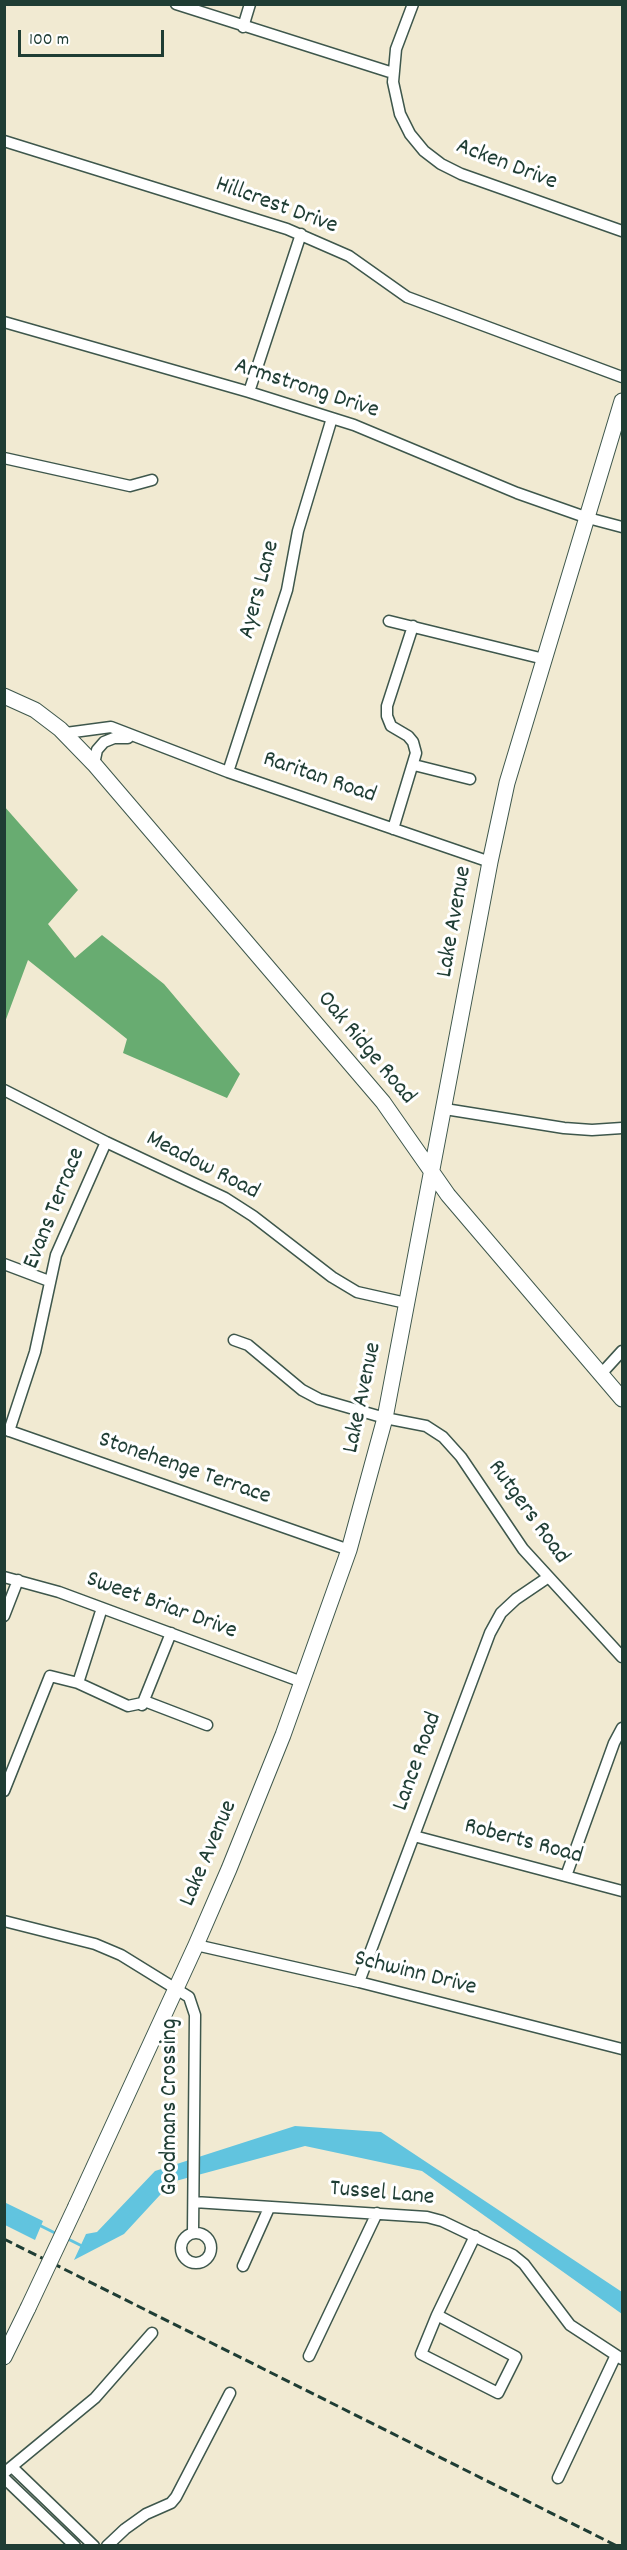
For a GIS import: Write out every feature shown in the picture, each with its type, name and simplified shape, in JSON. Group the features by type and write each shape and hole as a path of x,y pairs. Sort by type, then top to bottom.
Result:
{"main road":[{"name":"Lake Avenue","path":"4,2357 196,1945 252,1811 349,1551 385,1418 507,783 622,401"},
{"path":"4,696 35,710 66,733"},
{"name":"Oak Ridge Road","path":"66,733 377,1095 432,1173 493,1250 622,1399"}],"street":[{"path":"176,4 393,73"},
{"path":"243,27 250,4"},
{"name":"Acken Drive","path":"412,4 396,50 393,73 396,104 405,124 424,151 441,164 461,174 622,231"},
{"name":"Hillcrest Drive","path":"4,141 301,234 349,256 407,297 622,377"},
{"path":"249,392 301,234"},
{"name":"Armstrong Drive","path":"4,322 332,418 517,493 588,518 622,527"},
{"name":"Ayers Lane","path":"228,772 287,590 298,531 332,418"},
{"path":"4,458 130,486 152,480"},
{"path":"389,621 544,659"},
{"path":"393,829 416,753 413,742 408,736 391,726 387,716 387,706 413,626"},
{"name":"Raritan Road","path":"66,733 111,728 228,772 490,862"},
{"name":"Raritan Road","path":"94,764 97,750 104,742 114,738 134,738"},
{"path":"414,765 470,779"},
{"name":"Meadow Road","path":"4,1090 106,1142 225,1198 253,1216 332,1277 357,1292 406,1303"},
{"path":"445,1109 564,1128 592,1130 622,1128"},
{"name":"Evans Terrace","path":"7,1430 35,1352 56,1255 106,1142"},
{"path":"4,1264 49,1281"},
{"name":"Rutgers Road","path":"234,1340 248,1345 302,1390 319,1399 385,1418 426,1426 443,1437 461,1456 523,1550 622,1657"},
{"path":"601,1374 622,1351"},
{"name":"Stonehenge Terrace","path":"7,1430 349,1551"},
{"name":"Sweet Briar Drive","path":"4,1577 102,1608 302,1682"},
{"name":"Lance Road","path":"359,1982 490,1633 501,1613 516,1599 547,1578"},
{"path":"4,1616 18,1580"},
{"path":"78,1683 102,1608"},
{"path":"142,1705 171,1633"},
{"path":"4,1791 50,1676 78,1683 128,1706 142,1705 147,1702 207,1725"},
{"path":"566,1876 614,1743 622,1728"},
{"name":"Roberts Road","path":"414,1836 622,1891"},
{"name":"Goodmans Crossing","path":"4,1921 95,1944 121,1954 189,1997 195,2015 193,2233"},
{"name":"Schwinn Drive","path":"196,1945 359,1982 622,2049"},
{"name":"Tussel Lane","path":"194,2202 377,2213 427,2217 442,2221 513,2255 524,2264 570,2325 619,2357"},
{"path":"243,2266 269,2208"},
{"path":"309,2356 377,2213"},
{"path":"437,2315 516,2357 498,2393 421,2354 437,2315 475,2236"},
{"path":"94,2546 8,2470 95,2398 152,2333"},
{"path":"558,2478 619,2357"},
{"path":"107,2546 146,2514 171,2503 176,2497 230,2393"},
{"path":"4,2478 75,2546"}],"green space":[{"path":"4,806 78,890 48,924 75,958 102,935 164,984 240,1074 227,1098 123,1053 127,1039 28,960 5,1022"}],"water":[{"path":"295,2126 381,2132 622,2292 622,2314 422,2171 305,2146 172,2182 124,2234 74,2260 86,2234 97,2232 155,2171"},
{"path":"4,2202 43,2221 35,2240 5,2225"}],"waterway":[{"path":"39,2225 57,2234"},
{"path":"66,2238 84,2247"}],"railway":[{"path":"4,2239 617,2546"}]}
